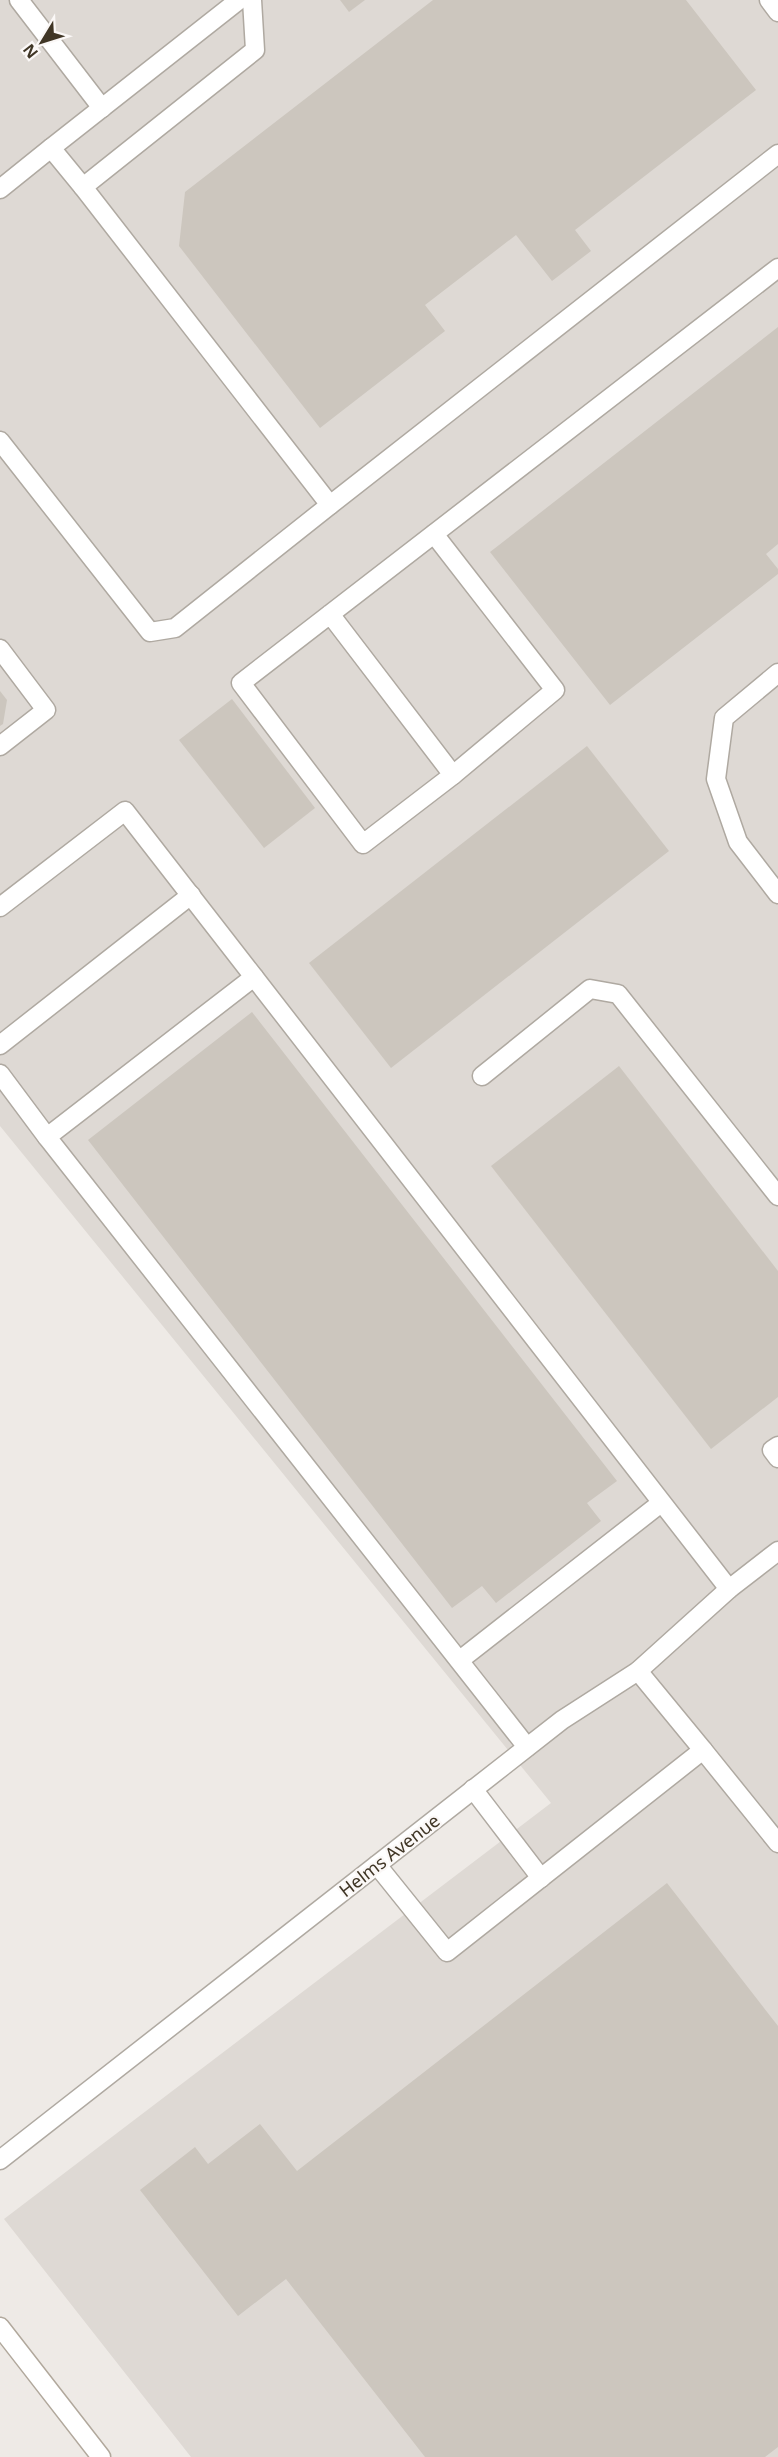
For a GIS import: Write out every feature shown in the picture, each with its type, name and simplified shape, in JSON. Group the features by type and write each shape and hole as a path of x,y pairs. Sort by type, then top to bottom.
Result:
{"street":[{"path":"19,0 102,108"},
{"path":"0,189 238,0"},
{"path":"83,187 255,50 252,0"},
{"path":"769,0 778,12"},
{"path":"51,148 330,505"},
{"path":"0,441 150,632 175,628 778,154"},
{"path":"434,534 555,690 453,775 363,844 241,682 778,268"},
{"path":"330,614 453,775"},
{"path":"0,650 46,710 0,746"},
{"path":"778,673 724,718 716,779 738,842 778,894"},
{"path":"0,907 125,811 729,1590"},
{"path":"0,1045 191,895"},
{"path":"47,1137 254,977"},
{"path":"482,1076 590,988 618,994 778,1196"},
{"path":"0,1074 47,1137 527,1747"},
{"path":"778,1446 772,1450 778,1458"},
{"path":"460,1660 660,1503"},
{"name":"Helms Avenue","path":"0,2160 562,1720 638,1671 729,1590 778,1551"},
{"path":"638,1671 778,1843"},
{"path":"377,1865 447,1952 703,1750"},
{"path":"473,1790 542,1878"},
{"path":"0,2327 101,2457"}],"shaded area":[{"path":"0,0 778,0 778,2457 191,2457 4,2219 551,1803 0,1126"}],"building":[{"path":"340,0 365,0 349,12"},
{"path":"433,0 686,0 756,90 575,230 591,251 552,281 516,235 425,305 445,331 320,428 179,246 185,192"},
{"path":"778,327 778,544 766,554 778,569 778,574 610,705 490,552"},
{"path":"0,691 7,700 3,724 0,726"},
{"path":"232,699 315,808 264,848 179,740"},
{"path":"587,746 669,851 391,1068 309,963"},
{"path":"252,1012 617,1481 587,1503 601,1521 496,1603 482,1586 452,1608 88,1140"},
{"path":"619,1066 778,1271 778,1397 711,1449 491,1166"},
{"path":"667,1883 778,2026 778,2447 765,2457 425,2457 286,2279 238,2316 140,2190 195,2147 208,2164 260,2124 297,2171"}]}
